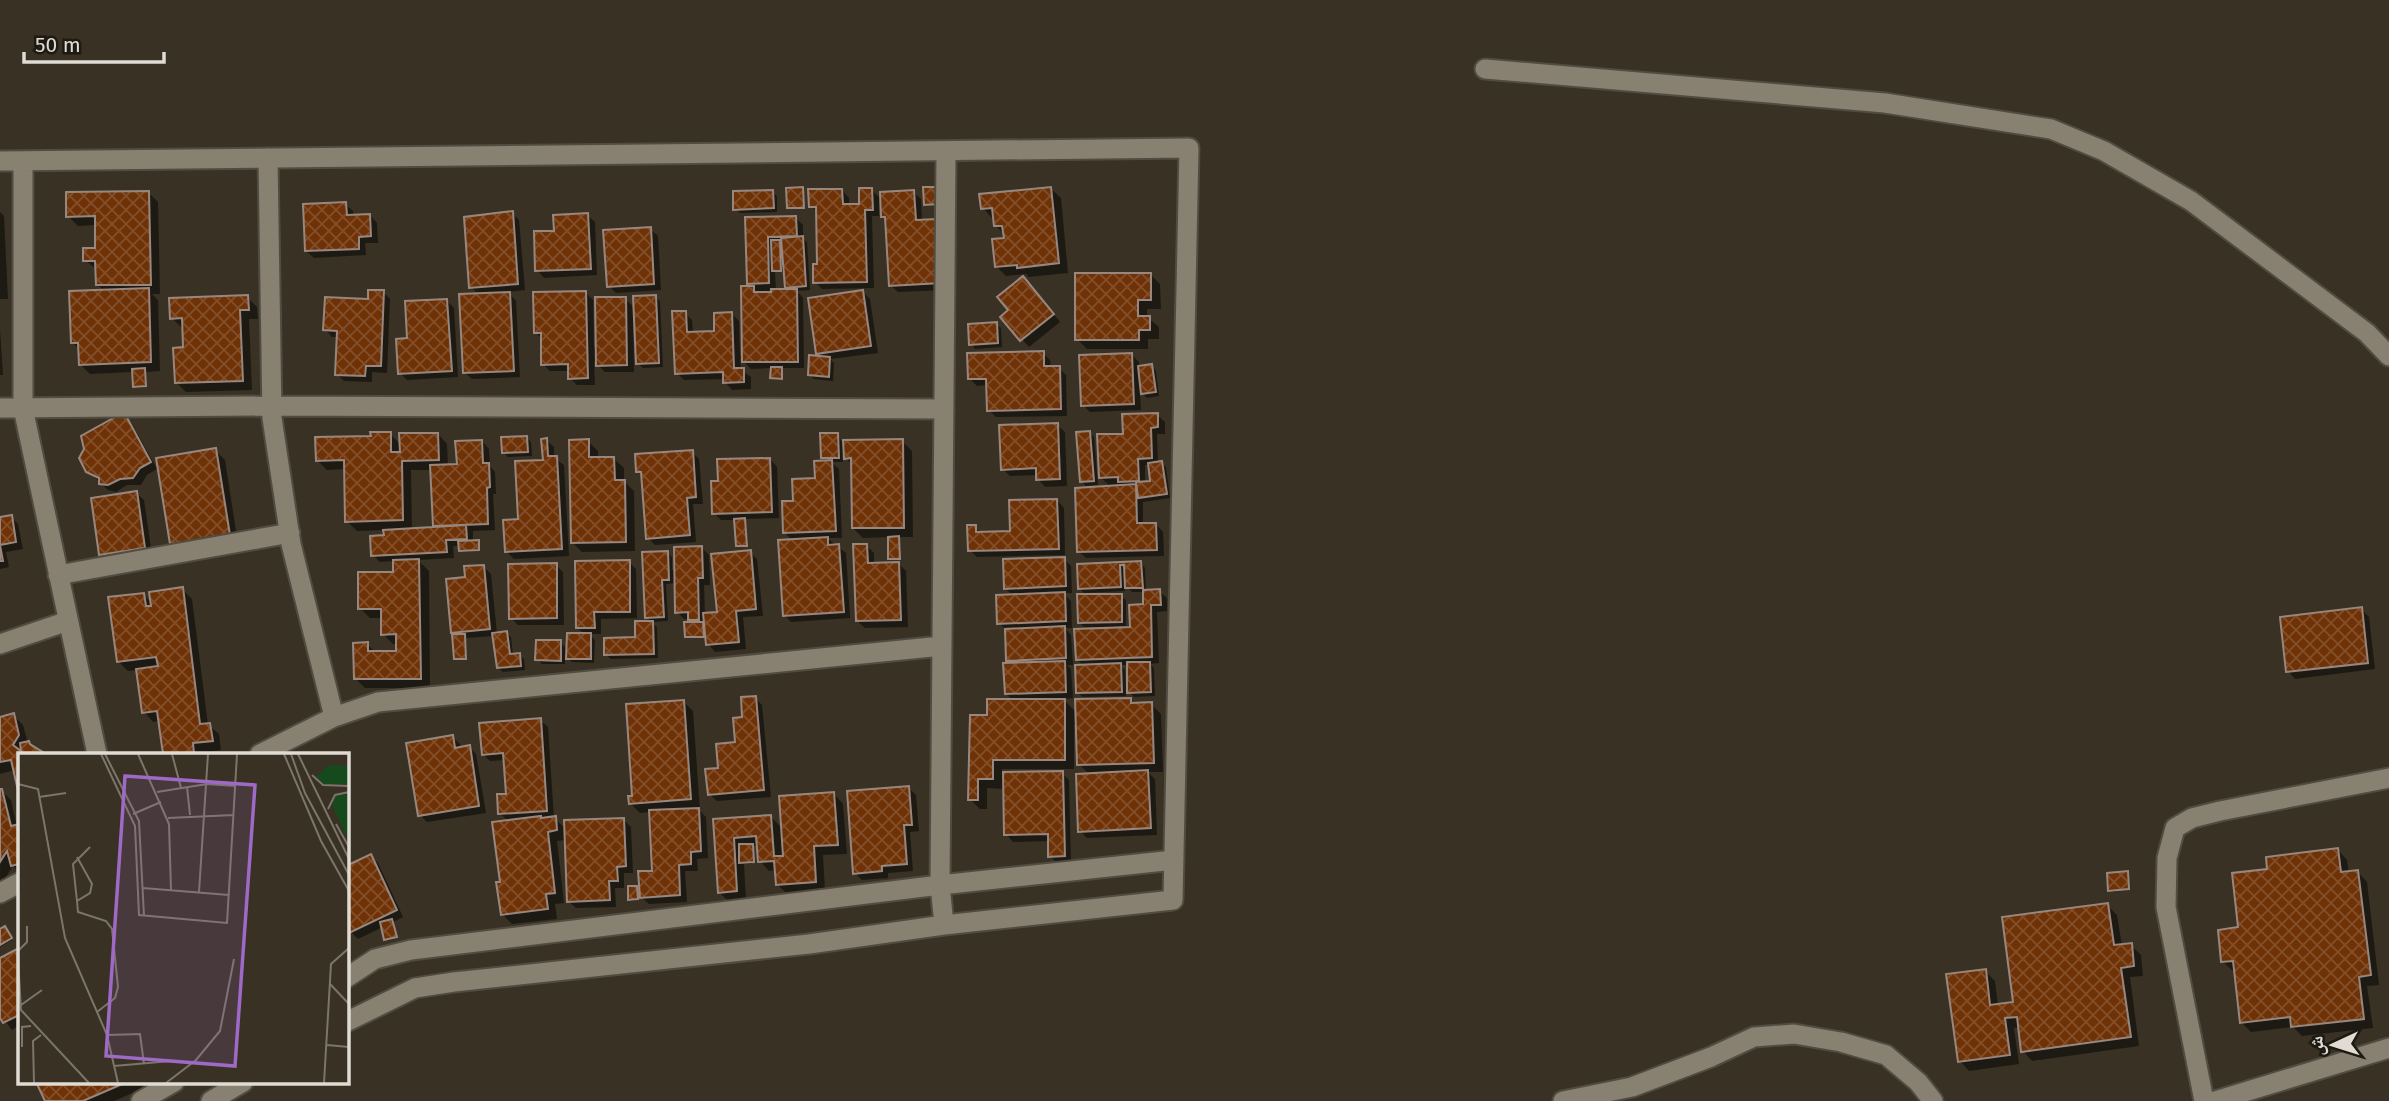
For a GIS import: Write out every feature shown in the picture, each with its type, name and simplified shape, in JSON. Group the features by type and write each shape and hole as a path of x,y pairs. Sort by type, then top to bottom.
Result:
{"street":[{"path":"1485,69 1885,103 2051,129 2104,151 2191,201 2367,333 2389,356"},
{"path":"0,161 1189,148 1173,900 441,984 415,988 348,1021"},
{"path":"944,925 940,885 946,151"},
{"path":"268,158 272,406 290,533 334,717"},
{"path":"23,161 23,408 97,753"},
{"path":"0,408 272,406 944,409"},
{"path":"58,575 290,533"},
{"path":"0,645 68,621"},
{"path":"262,753 334,717 378,702 942,646"},
{"path":"2204,1101 2166,907 2167,858 2175,828 2192,818 2220,811 2389,778"},
{"path":"348,977 375,959 411,950 1174,859"},
{"path":"0,894 18,884"},
{"path":"1563,1101 1632,1087 1711,1057 1754,1037 1794,1034 1841,1042 1886,1055 1919,1082 1933,1101"},
{"path":"2215,1101 2389,1048"},
{"path":"141,1101 171,1084"},
{"path":"211,1101 240,1084"}],"building":[{"path":"803,187 804,208 787,208 786,188"},
{"path":"923,187 938,187 939,204 924,205"},
{"path":"1051,187 1059,263 1017,268 1017,265 995,267 992,239 1004,238 1002,226 994,226 992,208 981,209 979,194"},
{"path":"859,188 872,188 873,210 865,210 867,282 813,283 813,264 817,264 816,207 809,207 808,189 842,189 843,204 859,204"},
{"path":"773,190 774,208 733,210 733,191"},
{"path":"914,190 916,220 937,219 941,283 889,286 885,217 881,217 880,192"},
{"path":"149,191 151,285 96,285 95,261 83,261 83,248 95,248 95,216 66,217 66,192"},
{"path":"346,202 347,215 370,214 371,236 359,237 359,249 305,251 303,204"},
{"path":"513,211 518,284 469,288 464,217"},
{"path":"588,213 591,269 535,271 534,231 554,231 553,215"},
{"path":"796,216 797,236 768,237 769,283 747,284 745,217"},
{"path":"651,227 654,284 607,287 603,230"},
{"path":"803,236 806,286 785,288 781,238"},
{"path":"771,240 780,240 781,271 772,271"},
{"path":"1075,273 1151,273 1151,300 1138,300 1138,316 1150,316 1150,330 1139,330 1139,340 1075,340"},
{"path":"1023,276 1054,314 1020,341 1000,317 1008,310 997,297"},
{"path":"741,286 754,286 754,292 797,289 798,362 742,362"},
{"path":"149,288 151,362 79,365 78,343 71,343 69,291"},
{"path":"368,290 384,290 381,366 366,366 365,376 335,375 337,331 323,330 325,297 368,299"},
{"path":"863,290 871,346 816,354 808,298"},
{"path":"586,291 588,378 568,379 568,364 541,365 541,333 534,333 533,292"},
{"path":"510,292 514,371 463,373 459,294"},
{"path":"248,295 249,310 240,310 243,381 175,383 173,348 183,347 182,318 170,319 169,298"},
{"path":"656,295 659,363 636,364 633,296"},
{"path":"595,297 626,297 627,365 596,366"},
{"path":"447,299 452,371 398,374 396,339 407,338 405,301"},
{"path":"672,311 686,311 687,332 714,331 714,313 732,312 734,368 744,368 744,382 723,383 723,372 675,374"},
{"path":"997,322 998,343 969,345 968,324"},
{"path":"1044,351 1044,366 1060,366 1061,409 987,411 986,379 968,379 967,353"},
{"path":"1132,353 1134,404 1081,406 1079,355"},
{"path":"809,355 830,357 829,377 808,375"},
{"path":"1152,364 1156,392 1141,394 1138,366"},
{"path":"771,367 782,367 782,379 770,378"},
{"path":"145,368 146,386 133,387 132,369"},
{"path":"124,412 151,462 140,468 133,478 120,479 108,485 99,484 99,478 86,472 79,458 84,449 81,436"},
{"path":"1158,413 1158,427 1151,428 1152,458 1138,459 1139,481 1118,482 1118,477 1099,478 1097,434 1123,434 1122,414"},
{"path":"1058,423 1060,479 1036,480 1036,468 1001,470 999,425"},
{"path":"1090,431 1094,481 1080,482 1076,432"},
{"path":"370,432 391,432 391,452 400,452 399,433 438,433 439,460 402,461 403,520 345,522 344,460 316,461 315,437 371,436"},
{"path":"820,433 838,433 839,458 821,458"},
{"path":"527,436 528,452 502,453 501,437"},
{"path":"547,438 548,456 557,456 562,549 505,552 503,520 518,519 515,461 543,460 541,439"},
{"path":"589,439 589,457 614,457 615,480 625,480 626,542 571,543 569,440"},
{"path":"903,439 904,528 852,528 851,458 844,459 843,440"},
{"path":"482,440 483,463 489,463 488,524 433,526 430,465 457,464 455,441"},
{"path":"216,448 230,535 170,544 156,458"},
{"path":"693,450 696,497 687,498 690,535 646,539 641,472 636,472 635,454"},
{"path":"770,458 772,512 712,514 711,481 718,481 717,459"},
{"path":"832,460 836,531 783,533 782,501 793,501 792,479 815,478 814,461"},
{"path":"1162,461 1167,494 1138,498 1136,482 1150,481 1148,463"},
{"path":"1136,484 1137,523 1156,523 1157,550 1077,552 1075,488"},
{"path":"137,491 145,548 99,555 91,498"},
{"path":"1057,499 1059,549 968,551 967,525 976,525 976,532 1010,531 1009,500"},
{"path":"12,515 16,542 0,545 0,517"},
{"path":"745,518 747,546 736,546 734,519"},
{"path":"466,525 467,539 446,540 447,552 371,556 370,536 384,535 383,530"},
{"path":"899,536 900,559 888,559 888,537"},
{"path":"828,537 828,545 839,544 844,612 783,616 778,540"},
{"path":"479,540 479,550 459,551 458,541"},
{"path":"853,544 867,544 868,563 899,562 901,620 856,621"},
{"path":"702,546 703,578 698,578 699,620 688,620 688,612 675,613 674,547"},
{"path":"751,550 756,609 736,611 739,642 706,645 703,613 717,612 711,554"},
{"path":"668,551 669,580 662,580 664,617 645,618 642,552"},
{"path":"1065,557 1066,586 1004,589 1003,559"},
{"path":"419,559 421,679 354,679 353,643 368,642 368,651 396,651 396,634 381,635 381,609 358,609 358,572 393,572 393,560"},
{"path":"630,560 630,612 594,612 595,628 576,628 575,561"},
{"path":"1141,561 1143,588 1125,588 1124,565 1120,565 1121,587 1078,589 1077,564"},
{"path":"557,563 557,618 509,619 508,564"},
{"path":"484,565 490,629 451,633 446,579 465,577 464,566"},
{"path":"183,587 200,724 210,723 213,741 193,743 194,753 163,753 157,711 142,713 136,669 158,666 156,657 117,662 108,597 144,593 146,606 151,606 149,592"},
{"path":"1160,589 1161,605 1151,605 1152,657 1076,660 1074,629 1130,627 1129,605 1143,604 1143,590"},
{"path":"1065,592 1066,621 997,624 996,595"},
{"path":"1077,594 1122,594 1122,622 1078,623"},
{"path":"2362,607 2368,663 2286,672 2280,617"},
{"path":"635,621 653,621 654,654 604,655 604,638 635,637"},
{"path":"684,622 703,622 704,637 685,637"},
{"path":"1065,626 1066,658 1006,661 1005,629"},
{"path":"507,631 510,654 520,653 521,666 497,668 492,633"},
{"path":"567,633 591,633 591,659 566,659"},
{"path":"452,634 465,634 466,659 454,659"},
{"path":"536,640 561,640 561,661 535,660"},
{"path":"1065,661 1066,692 1005,694 1003,663"},
{"path":"1127,662 1150,662 1151,692 1127,693"},
{"path":"1121,663 1122,692 1076,693 1075,665"},
{"path":"756,696 764,790 708,795 705,769 718,768 716,744 735,742 733,718 742,717 741,697"},
{"path":"1131,698 1131,703 1152,702 1154,763 1077,765 1075,699"},
{"path":"987,699 1065,699 1065,760 993,760 993,779 978,779 978,800 968,800 970,715 987,715"},
{"path":"684,700 691,799 629,804 628,796 632,796 626,704"},
{"path":"14,713 19,735 13,745 21,751 20,743 29,741 44,753 18,753 18,791 11,760 0,762 0,717"},
{"path":"541,718 547,811 498,814 497,794 506,794 503,753 482,755 479,723"},
{"path":"453,735 455,748 470,745 479,806 418,816 406,743"},
{"path":"1148,770 1151,828 1078,832 1076,774"},
{"path":"1063,771 1065,856 1048,857 1048,834 1004,835 1003,772"},
{"path":"909,786 912,825 904,825 907,864 882,866 882,871 853,874 847,791"},
{"path":"2,789 11,826 18,824 18,864 11,866 7,851 0,862"},
{"path":"834,792 838,845 814,846 816,882 776,885 774,861 758,862 756,836 734,838 737,891 718,893 713,819 771,815 774,856 783,856 779,796"},
{"path":"699,808 701,851 691,852 691,864 679,865 680,895 640,898 638,871 652,871 649,810"},
{"path":"556,816 557,830 548,832 555,893 546,894 548,909 501,915 496,882 500,882 492,822"},
{"path":"624,818 626,866 617,867 618,881 609,881 610,900 567,902 564,820"},
{"path":"739,844 753,844 754,862 739,863"},
{"path":"2338,848 2341,872 2358,870 2371,975 2359,977 2364,1019 2291,1027 2290,1017 2240,1023 2233,961 2221,962 2218,930 2238,927 2232,873 2267,869 2266,857"},
{"path":"371,854 397,910 349,933 348,931 348,865"},
{"path":"2128,871 2129,889 2108,891 2107,873"},
{"path":"628,886 637,886 638,899 628,900"},
{"path":"2108,903 2114,945 2132,943 2134,966 2121,968 2131,1037 2021,1052 2017,1017 2005,1018 2010,1055 1958,1062 1946,974 1986,969 1990,1005 2013,1002 2002,917"},
{"path":"392,919 397,937 384,940 380,922"},
{"path":"5,926 12,938 0,945 0,929"},
{"path":"18,949 18,1016 3,1023 0,1018 0,958"},
{"path":"37,1084 122,1084 83,1101 45,1101"}]}
